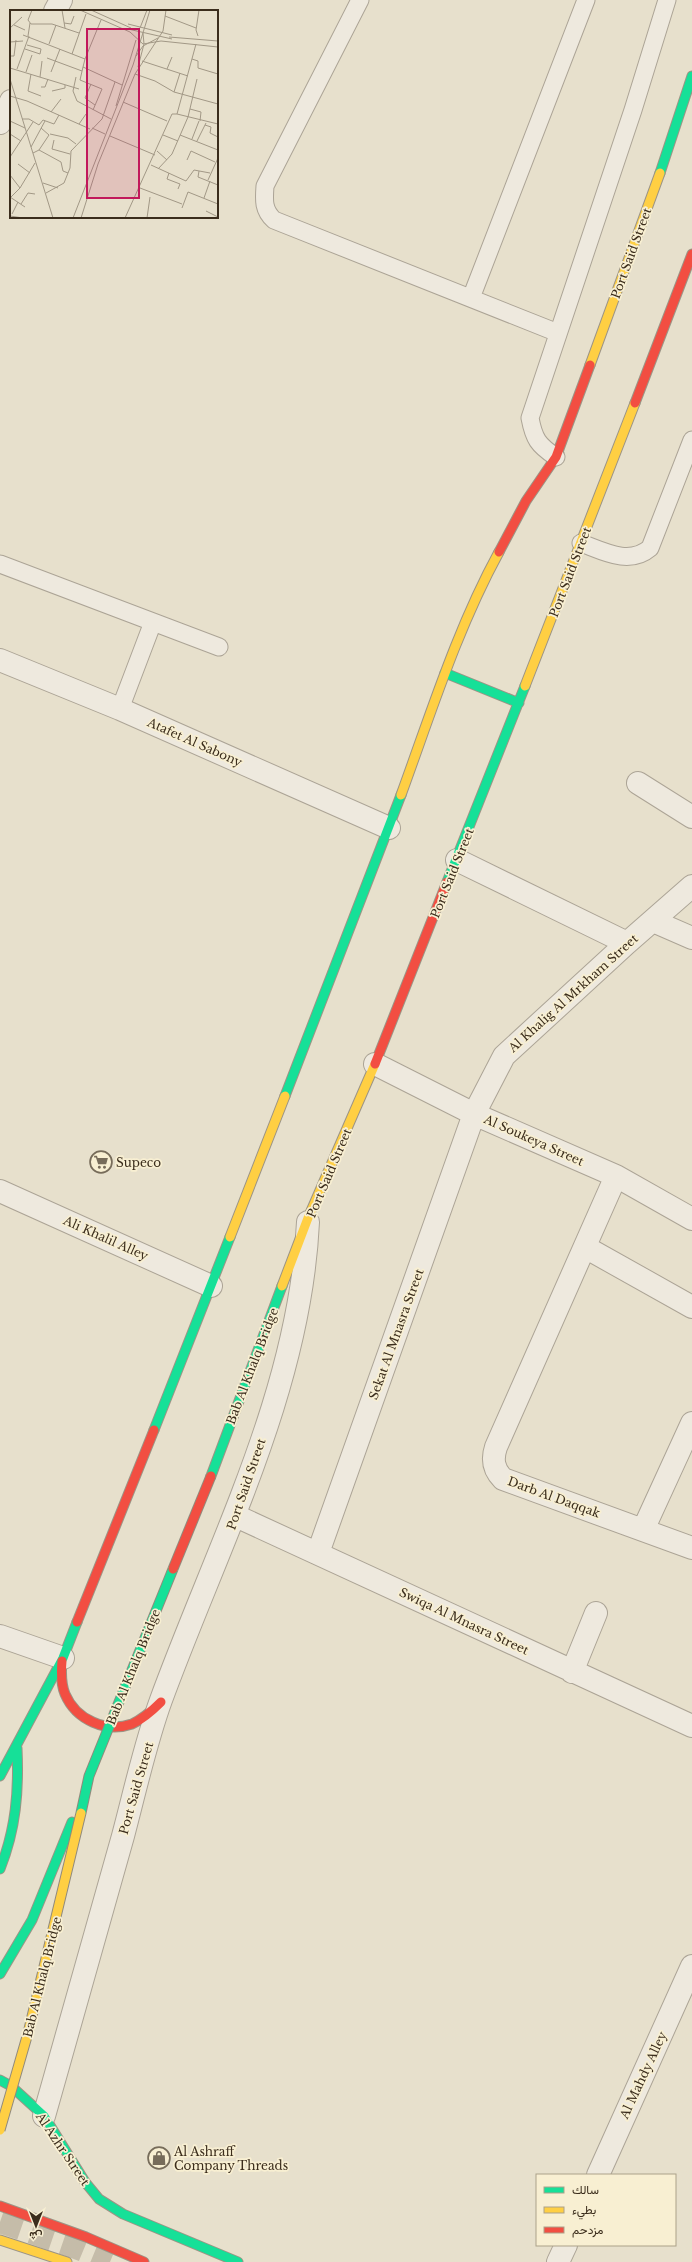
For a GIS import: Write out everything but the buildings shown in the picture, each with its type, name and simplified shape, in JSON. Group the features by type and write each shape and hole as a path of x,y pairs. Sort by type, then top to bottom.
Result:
{"main road":[{"name":"Port Said Street","path":"0,1776 17,1748 63,1658 211,1286 389,828 445,673 483,582 526,502 556,457 657,182 692,76"},
{"name":"Port Said Street","path":"308,1218 375,1064 457,860 692,254"},
{"path":"445,673 519,703"},
{"name":"Bab Al Khalq Bridge","path":"0,2130 28,2033 60,1905 89,1776 211,1476 308,1218"},
{"path":"63,1658 60,1677 65,1695 76,1711 92,1722 111,1727 130,1725 147,1716 161,1702"},
{"path":"0,1869 15,1826 19,1786 17,1748"},
{"path":"0,1974 26,1931 45,1892 89,1776"},
{"name":"Al Azhr Street","path":"0,2080 11,2086 44,2116 84,2182 99,2198 123,2214 238,2262"},
{"path":"0,2206 86,2237 144,2262"},
{"path":"0,2240 67,2262"}],"street":[{"path":"55,10 60,0"},
{"path":"0,123 10,103"},
{"name":"Atafet Al Sabony","path":"0,660 120,710 389,828"},
{"path":"638,783 692,817"},
{"path":"457,860 627,943"},
{"name":"Al Khalig Al Mrkham Street","path":"474,1114 504,1056 627,943 692,886"},
{"path":"653,920 692,938"},
{"name":"Al Soukeya Street","path":"375,1064 474,1114 616,1176 692,1218"},
{"name":"Sekat Al Mnasra Street","path":"318,1553 474,1114"},
{"name":"Darb Al Daqqak","path":"616,1176 496,1447 493,1457 494,1466 497,1473 503,1479 692,1548"},
{"name":"Ali Khalil Alley","path":"0,1191 211,1286"},
{"name":"Port Said Street","path":"44,2116 161,1702 236,1516 280,1384 298,1319 306,1265 308,1218"},
{"path":"585,1247 692,1307"},
{"path":"643,1530 692,1423"},
{"name":"Swiqa Al Mnasra Street","path":"236,1516 692,1726"},
{"path":"572,1672 596,1613"},
{"path":"0,1636 63,1658"},
{"name":"Al Mahdy Alley","path":"598,2174 690,1971"},
{"path":"558,2262 566,2246"}],"lane":[{"path":"360,0 266,186 264,202 268,214 274,220 558,334"},
{"path":"470,298 586,0"},
{"path":"556,457 542,448 533,434 530,418 633,110 667,0"},
{"path":"581,543 621,557 635,556 650,548 692,440"},
{"path":"0,564 220,647"},
{"path":"120,710 153,622"}],"tunnel":[{"path":"0,2222 76,2248 110,2262"}],"traffic: fast":[{"path":"660,173 692,76"},
{"path":"445,673 519,703"},
{"path":"447,882 525,686"},
{"path":"285,1096 401,795"},
{"path":"154,1430 230,1237"},
{"path":"211,1476 282,1286"},
{"path":"81,1813 89,1776 173,1569"},
{"path":"0,1776 63,1658 77,1622"},
{"path":"0,1869 10,1839 15,1810 17,1795 17,1748"},
{"path":"0,1974 32,1920 72,1822"},
{"path":"0,2080 11,2086 44,2116 85,2182 99,2199 123,2214 238,2262"}],"traffic: slow":[{"path":"590,365 660,173"},
{"path":"525,686 635,403"},
{"path":"401,795 457,641 499,552"},
{"path":"282,1286 308,1218 375,1064"},
{"path":"230,1237 285,1096"},
{"path":"0,2130 28,2033 81,1813"},
{"path":"0,2240 67,2262"}],"traffic: jam":[{"path":"635,403 692,254"},
{"path":"499,552 526,501 556,457 590,365"},
{"path":"375,1064 447,882"},
{"path":"77,1622 154,1430"},
{"path":"173,1569 211,1476"},
{"path":"62,1661 61,1669 65,1694 76,1711 93,1722 112,1727 132,1724 140,1720 161,1702"},
{"path":"0,2206 86,2237 144,2262"}],"place":[{"name":"Supeco","path":"101,1162"},
{"name":"Al Ashraff Company Threads","path":"159,2158"}]}
